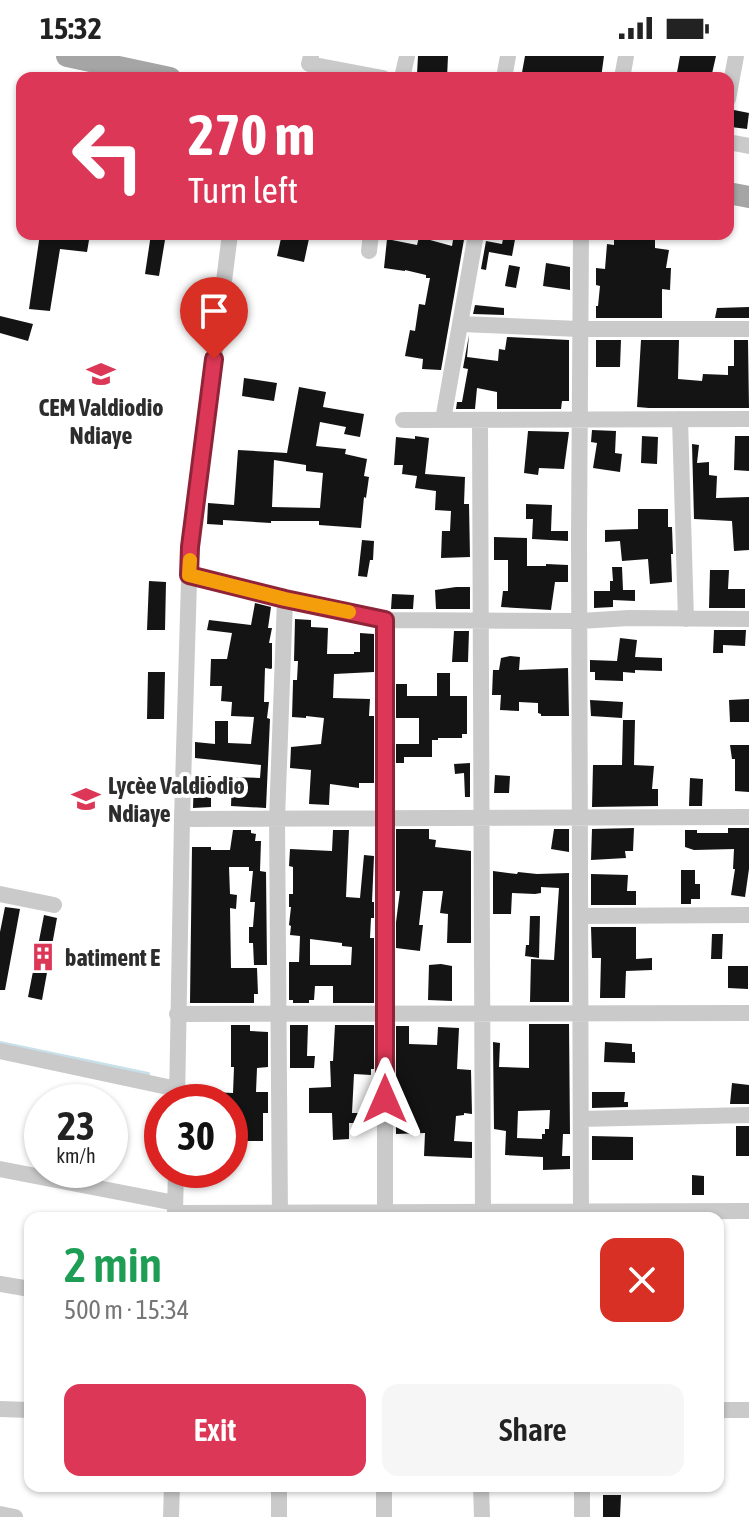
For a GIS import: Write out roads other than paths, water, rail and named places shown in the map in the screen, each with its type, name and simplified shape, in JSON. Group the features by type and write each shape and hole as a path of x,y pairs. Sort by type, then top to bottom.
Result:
{"main road":[{"path":"67,56 100,60 147,72"}],"street":[{"path":"311,56 309,64 351,72"},
{"path":"177,1084 189,575 229,240"},
{"path":"443,420 475,240"},
{"path":"581,240 581,1212"},
{"path":"461,324 579,329 749,329"},
{"path":"680,419 686,619"},
{"path":"403,420 749,419"},
{"path":"480,420 483,1212"},
{"path":"189,575 385,620 749,619"},
{"path":"280,1212 277,819 285,599"},
{"path":"385,620 385,1212"},
{"path":"182,819 749,817"},
{"path":"0,894 54,905"},
{"path":"580,916 749,915"},
{"path":"177,1014 749,1013"},
{"path":"0,1051 144,1087"},
{"path":"581,1119 749,1115"},
{"path":"0,1169 175,1211 196,1212"},
{"path":"175,1211 176,1188"},
{"path":"693,1212 749,1211"},
{"path":"0,1284 24,1288"},
{"path":"0,1409 24,1410"},
{"path":"724,1410 749,1410"},
{"path":"171,1517 172,1492"},
{"path":"279,1492 279,1517"},
{"path":"384,1492 384,1517"},
{"path":"481,1492 482,1517"},
{"path":"582,1492 582,1517"},
{"path":"0,1514 15,1517"}],"waterway":[{"path":"0,1043 148,1074"}],"place":[{"name":"CEM Valdiodio Ndiaye","path":"101,374"},
{"name":"Lycèe Valdiodio Ndiaye","path":"86,799"},
{"name":"batiment E","path":"43,957"}]}
